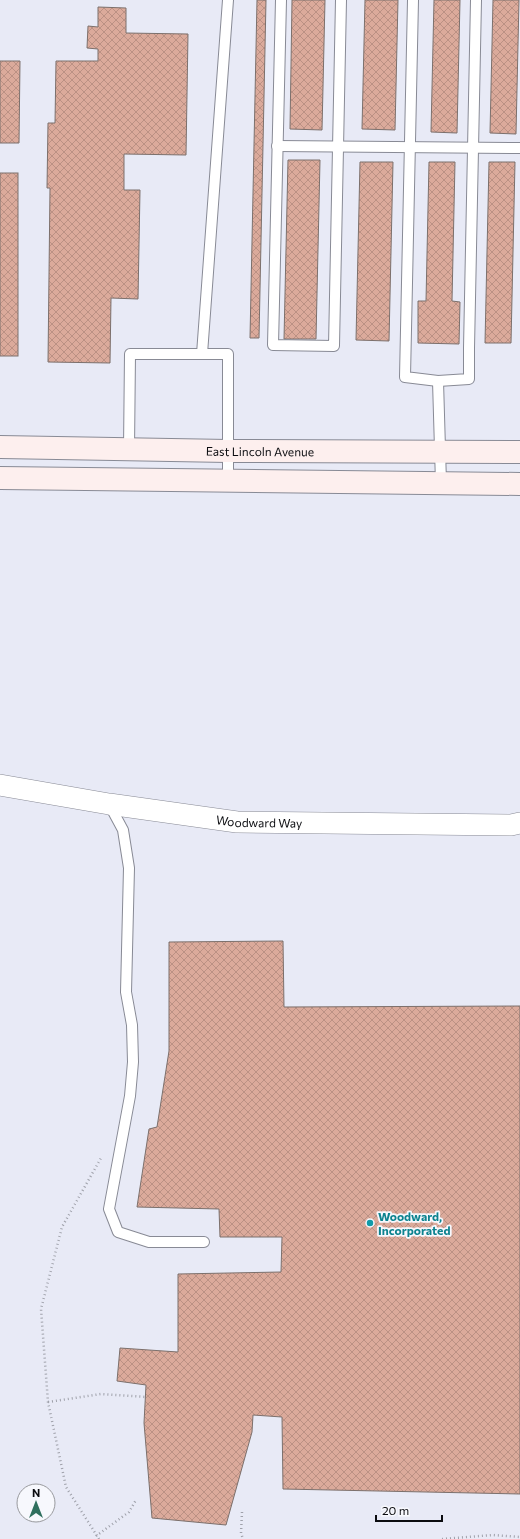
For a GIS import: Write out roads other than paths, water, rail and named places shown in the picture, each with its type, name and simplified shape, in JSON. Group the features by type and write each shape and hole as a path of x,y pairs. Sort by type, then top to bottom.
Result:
{"street":[{"name":"East Lincoln Avenue","path":"0,447 228,451 520,452"},
{"path":"0,478 520,484"},
{"name":"Woodward Way","path":"0,785 109,804 237,822 503,825 511,825 520,822"}],"lane":[{"path":"202,354 228,0"},
{"path":"281,0 273,344 334,346 342,0"},
{"path":"413,0 405,377 438,381 469,379 476,0"},
{"path":"278,146 520,148"},
{"path":"129,449 130,354 228,354 228,480"},
{"path":"438,381 441,483"},
{"path":"109,804 123,830 129,868 126,992 132,1025 133,1055 130,1096 109,1209 118,1232 149,1242 204,1242"}],"place":[{"name":"Woodward, Incorporated","path":"370,1223"}]}
